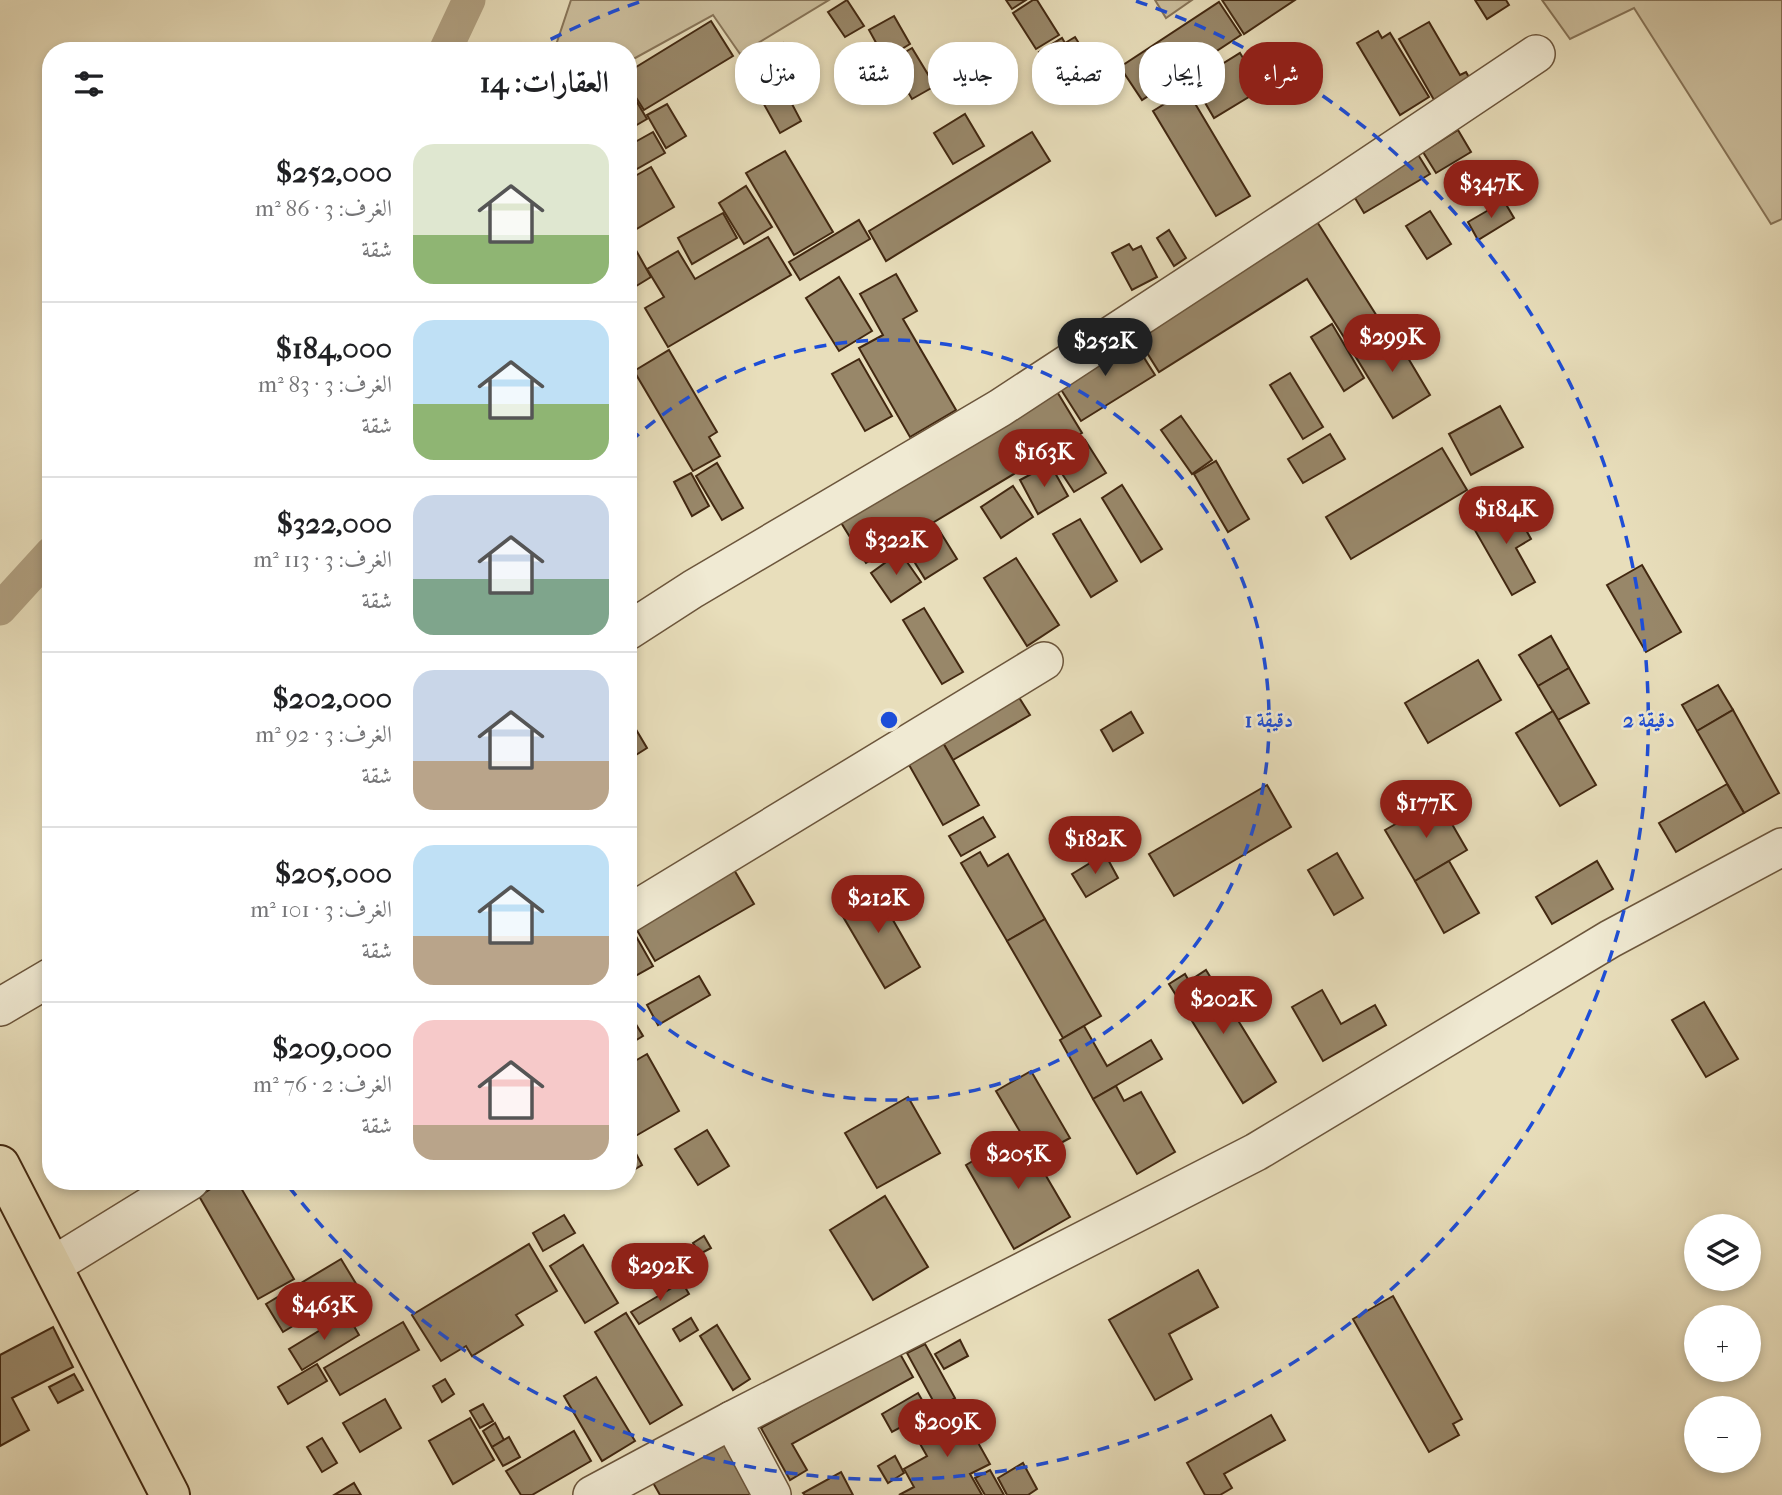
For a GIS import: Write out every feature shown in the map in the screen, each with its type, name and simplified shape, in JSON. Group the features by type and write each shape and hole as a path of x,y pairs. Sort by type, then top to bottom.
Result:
{"main road":[{"path":"0,1165 170,1495"}],"street":[{"path":"637,625 693,589 1000,408 1536,54"},
{"path":"637,910 1044,661"},
{"path":"592,1495 732,1420 1256,1152 1610,939 1782,848"},
{"path":"0,1007 42,982"},
{"path":"52,1266 175,1190"},
{"path":"732,1420 772,1495"}],"shaded area":[{"path":"571,0 829,0 760,42 735,42 735,47 713,15 637,57 637,42 557,42"},
{"path":"1155,0 1192,0 1166,18"},
{"path":"1542,0 1782,0 1782,219 1771,224 1634,8 1570,39"}],"building":[{"path":"847,0 864,26 845,37 828,12"},
{"path":"1006,0 1026,0 1012,9"},
{"path":"1037,0 1059,35 1048,42 1032,43 1013,13"},
{"path":"1222,0 1295,0 1244,34"},
{"path":"1475,0 1506,0 1509,5 1487,19"},
{"path":"1219,2 1241,35 1225,46 1225,42 1158,42"},
{"path":"894,16 909,42 876,42 869,30"},
{"path":"711,21 733,56 644,110 637,99 637,66"},
{"path":"1429,22 1460,75 1466,72 1470,79 1434,100 1399,39"},
{"path":"1378,31 1382,38 1390,33 1429,97 1400,115 1357,43"},
{"path":"914,51 928,74 928,90 914,98"},
{"path":"1239,54 1239,103 1214,118 1206,105 1225,105 1225,62"},
{"path":"1139,55 1139,96 1125,74 1125,64"},
{"path":"637,102 647,119 637,125"},
{"path":"667,104 686,136 666,148 647,115"},
{"path":"764,105 793,105 801,121 780,133"},
{"path":"1163,105 1196,105 1250,196 1216,216 1153,111"},
{"path":"965,114 984,146 953,164 934,133"},
{"path":"1458,130 1471,152 1436,173 1423,152"},
{"path":"653,132 665,153 637,169 637,141"},
{"path":"1032,132 1050,161 886,261 869,231"},
{"path":"785,151 833,232 794,255 746,173"},
{"path":"1417,153 1430,174 1364,213 1352,193"},
{"path":"651,167 674,207 637,229 637,175"},
{"path":"746,186 772,227 744,244 719,203"},
{"path":"1504,201 1514,218 1478,240 1468,222"},
{"path":"1430,211 1451,244 1427,259 1406,226"},
{"path":"723,213 737,238 692,264 678,238"},
{"path":"1314,217 1380,321 1347,342 1307,279 1159,372 1134,332"},
{"path":"859,220 870,239 800,280 789,262"},
{"path":"1169,230 1186,258 1174,266 1157,238"},
{"path":"768,237 791,275 668,347 645,308 664,297 647,269 678,251 695,279"},
{"path":"1129,244 1133,250 1141,246 1157,277 1132,290 1112,253"},
{"path":"637,252 651,277 637,286"},
{"path":"896,274 917,311 903,319 956,410 910,437 859,348 883,335 860,294"},
{"path":"839,277 872,331 839,351 806,298"},
{"path":"1332,324 1364,378 1344,391 1311,337"},
{"path":"1392,331 1430,395 1393,418 1354,354"},
{"path":"1129,334 1155,375 1081,421 1055,380"},
{"path":"669,350 717,432 709,437 720,456 693,471 637,376 637,369"},
{"path":"859,359 892,416 865,431 832,374"},
{"path":"1290,373 1323,427 1303,439 1270,385"},
{"path":"1056,390 1082,433 866,563 840,521"},
{"path":"1500,406 1523,447 1471,475 1449,434"},
{"path":"1181,416 1212,460 1192,474 1161,430"},
{"path":"1330,434 1345,459 1303,483 1288,459"},
{"path":"1085,440 1106,473 1074,492 1053,460"},
{"path":"1442,448 1467,490 1351,559 1326,517"},
{"path":"1216,461 1249,519 1228,532 1194,474"},
{"path":"717,463 743,508 722,520 696,476"},
{"path":"1050,464 1068,496 1038,514 1020,480"},
{"path":"691,473 709,506 692,516 674,482"},
{"path":"1122,485 1162,549 1141,562 1102,498"},
{"path":"1013,486 1033,517 1001,538 981,507"},
{"path":"1511,503 1531,539 1516,548 1535,582 1512,595 1472,525"},
{"path":"1080,519 1117,581 1091,597 1053,534"},
{"path":"939,530 957,559 925,579 907,550"},
{"path":"900,552 921,582 891,602 871,573"},
{"path":"1016,558 1059,625 1027,646 984,578"},
{"path":"1642,565 1681,632 1646,652 1607,585"},
{"path":"924,608 963,672 942,684 903,620"},
{"path":"1551,636 1569,668 1538,686 1519,655"},
{"path":"1478,660 1501,700 1428,743 1405,703"},
{"path":"1569,668 1589,703 1558,720 1538,686"},
{"path":"1718,685 1733,710 1697,731 1682,705"},
{"path":"1015,691 1030,715 953,760 939,736"},
{"path":"1733,710 1779,793 1744,813 1697,731"},
{"path":"1553,711 1596,785 1560,806 1516,733"},
{"path":"1131,712 1143,733 1113,751 1101,730"},
{"path":"637,731 647,748 637,754"},
{"path":"939,736 979,805 943,825 904,756"},
{"path":"1727,784 1744,813 1676,852 1659,823"},
{"path":"1267,785 1291,827 1174,896 1149,854"},
{"path":"1438,800 1467,850 1415,881 1385,830"},
{"path":"983,817 995,837 961,856 949,836"},
{"path":"980,852 988,866 1008,854 1045,919 1007,941 961,863"},
{"path":"1337,853 1363,898 1334,915 1308,870"},
{"path":"1105,854 1118,878 1086,897 1072,874"},
{"path":"1449,861 1479,913 1444,933 1415,881"},
{"path":"1597,861 1613,889 1552,924 1536,897"},
{"path":"733,868 754,904 655,961 637,930 637,923"},
{"path":"871,882 920,967 885,988 835,903"},
{"path":"1045,919 1101,1016 1063,1038 1007,941"},
{"path":"637,938 653,966 637,975"},
{"path":"1206,970 1225,1001 1216,1007 1221,1016 1231,1009 1276,1082 1243,1103 1169,984 1185,974 1189,981"},
{"path":"699,976 710,995 658,1025 647,1005"},
{"path":"1322,990 1341,1024 1375,1005 1386,1025 1323,1061 1292,1007"},
{"path":"1704,1002 1738,1059 1706,1077 1672,1020"},
{"path":"637,1026 643,1036 637,1040"},
{"path":"1084,1026 1107,1066 1151,1040 1162,1059 1093,1099 1060,1040"},
{"path":"647,1054 679,1111 637,1135 637,1060"},
{"path":"1031,1071 1070,1138 1035,1157 996,1091"},
{"path":"1116,1086 1124,1101 1141,1092 1175,1152 1137,1174 1093,1099"},
{"path":"908,1097 940,1153 877,1188 845,1133"},
{"path":"707,1130 729,1166 698,1185 675,1149"},
{"path":"1021,1133 1070,1217 1014,1249 966,1165"},
{"path":"637,1155 642,1165 637,1168"},
{"path":"209,1190 242,1190 294,1279 258,1299 199,1196"},
{"path":"885,1196 928,1267 873,1300 830,1230"},
{"path":"564,1215 575,1233 543,1251 533,1233"},
{"path":"704,1236 711,1248 700,1254 693,1243"},
{"path":"529,1244 557,1291 516,1315 523,1325 472,1356 466,1346 441,1361 412,1315"},
{"path":"583,1245 618,1303 585,1323 550,1266"},
{"path":"341,1259 358,1287 283,1332 266,1304"},
{"path":"1198,1270 1218,1307 1169,1334 1192,1379 1155,1400 1109,1320"},
{"path":"682,1282 689,1294 639,1324 631,1312"},
{"path":"1393,1296 1462,1419 1453,1424 1459,1435 1429,1452 1353,1319"},
{"path":"626,1313 682,1405 650,1424 595,1332"},
{"path":"347,1314 359,1335 302,1370 289,1349"},
{"path":"691,1318 698,1330 680,1341 673,1329"},
{"path":"403,1322 419,1350 340,1395 324,1368"},
{"path":"717,1325 750,1379 733,1390 700,1336"},
{"path":"53,1327 73,1367 12,1398 29,1430 0,1446 0,1355"},
{"path":"960,1340 968,1356 944,1369 935,1354"},
{"path":"925,1344 955,1398 937,1408 907,1353"},
{"path":"899,1352 913,1377 792,1444 807,1470 790,1480 761,1428"},
{"path":"317,1364 327,1381 288,1404 278,1387"},
{"path":"74,1374 83,1390 58,1403 49,1387"},
{"path":"596,1377 635,1441 602,1461 564,1396"},
{"path":"445,1379 454,1394 442,1402 433,1386"},
{"path":"918,1393 929,1412 892,1432 882,1414"},
{"path":"385,1399 401,1428 360,1452 343,1423"},
{"path":"483,1404 493,1421 480,1428 470,1411"},
{"path":"958,1407 990,1464 970,1474 982,1495 899,1495 914,1487 904,1469 927,1456 915,1435"},
{"path":"1271,1415 1285,1440 1224,1474 1232,1488 1220,1495 1205,1495 1187,1463"},
{"path":"470,1418 494,1460 453,1484 429,1441"},
{"path":"495,1423 504,1440 492,1447 483,1431"},
{"path":"574,1431 591,1461 532,1495 521,1495 506,1471"},
{"path":"509,1437 520,1457 503,1466 492,1447"},
{"path":"322,1438 337,1463 322,1472 307,1447"},
{"path":"723,1442 751,1495 660,1495 652,1481"},
{"path":"895,1456 904,1473 888,1483 878,1466"},
{"path":"1023,1463 1037,1489 1028,1495 1007,1495 998,1478"},
{"path":"990,1470 1004,1495 985,1495 975,1478"},
{"path":"841,1472 853,1495 803,1493"},
{"path":"354,1483 361,1495 334,1495"}],"waterway":[{"path":"449,42 469,0"},
{"path":"0,609 42,563"}]}
